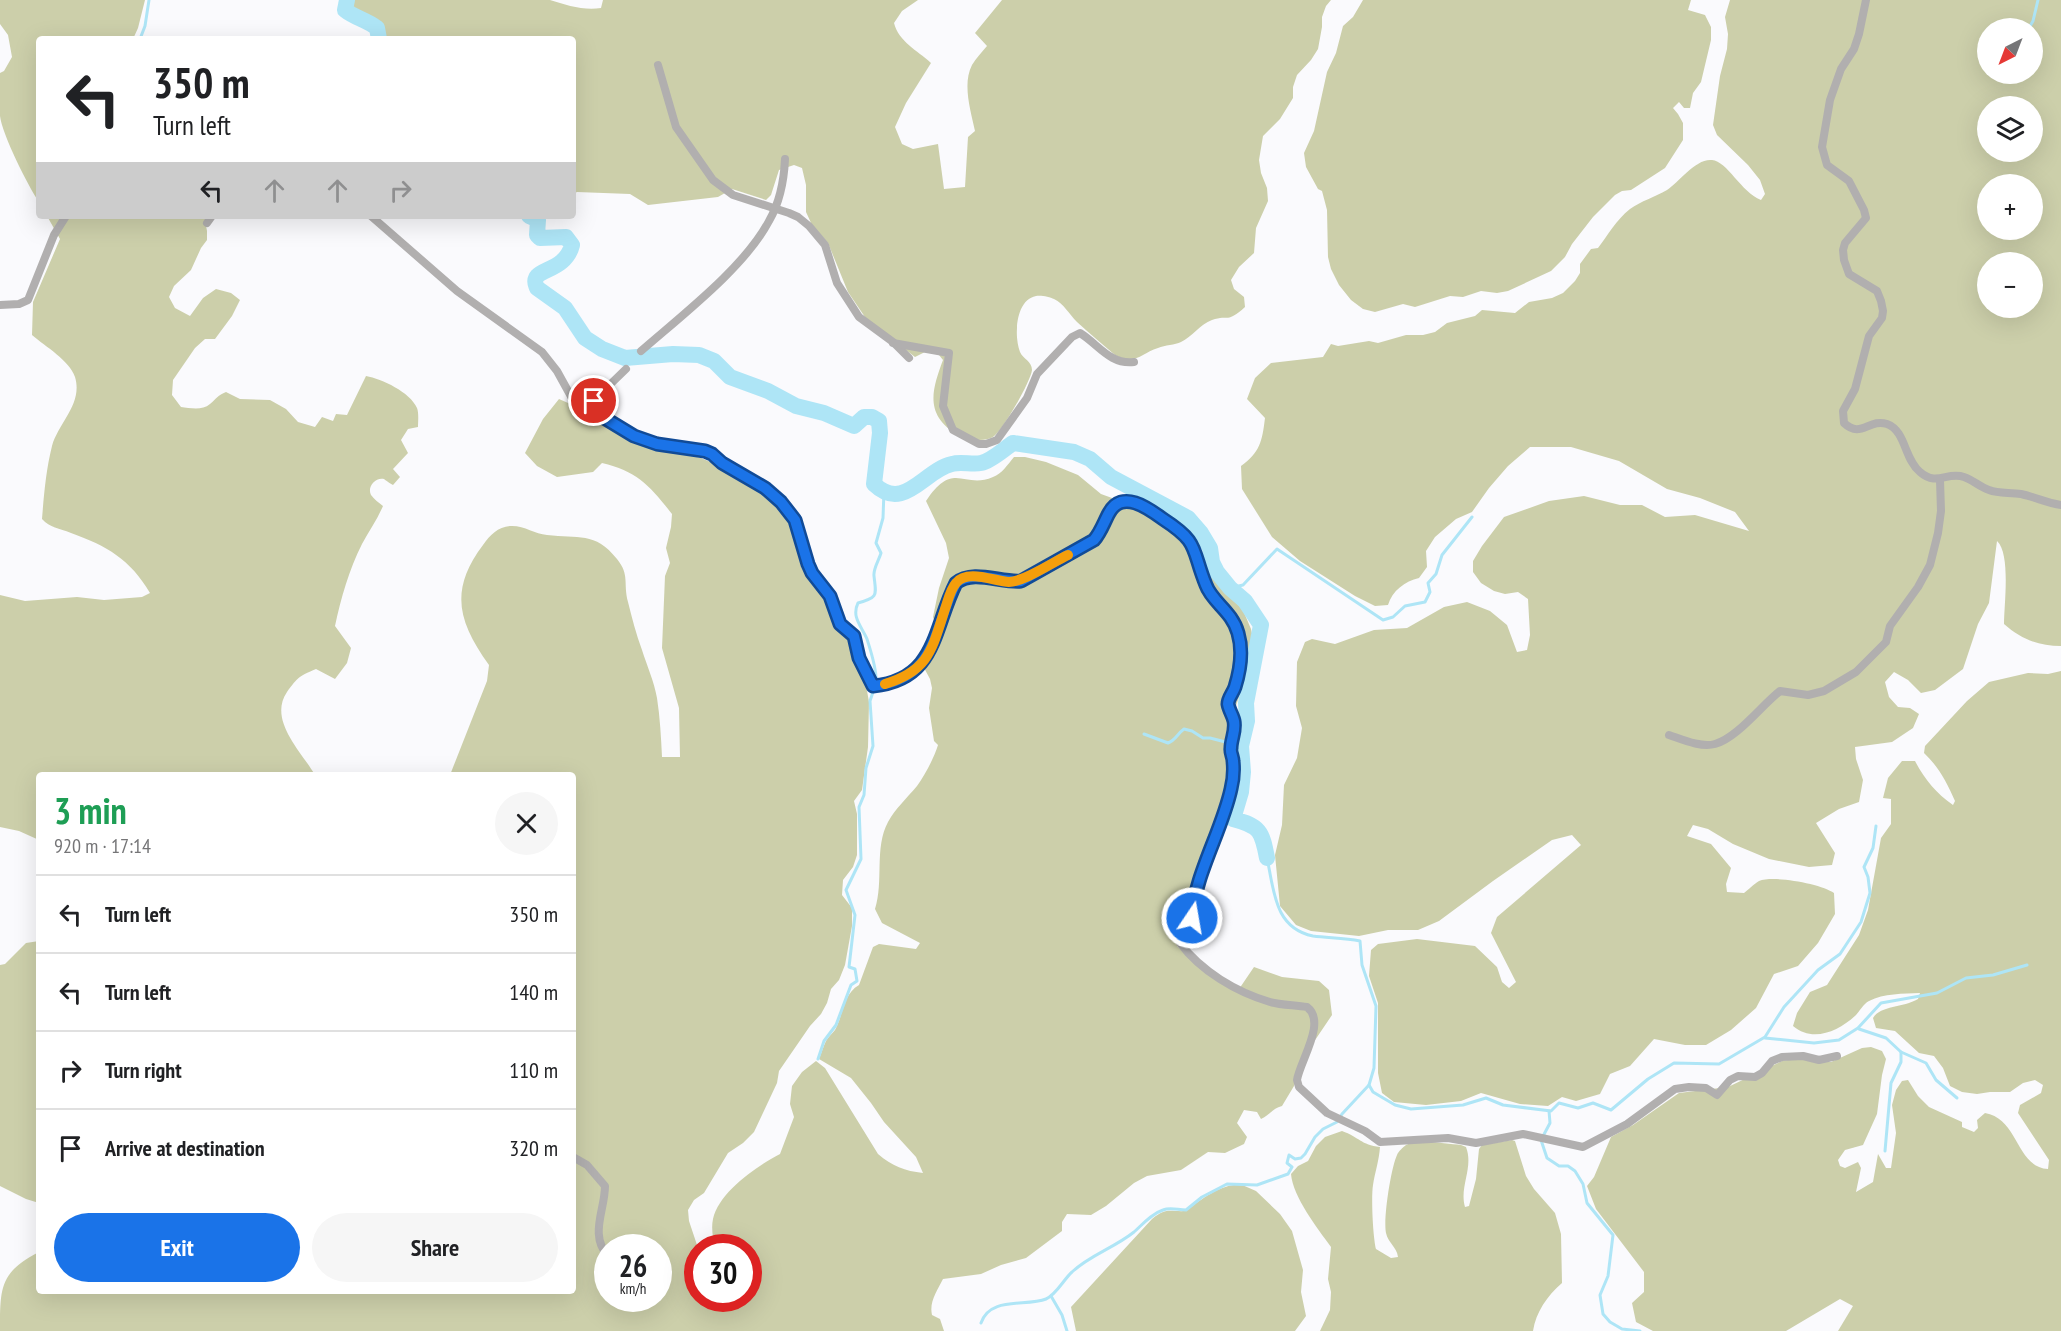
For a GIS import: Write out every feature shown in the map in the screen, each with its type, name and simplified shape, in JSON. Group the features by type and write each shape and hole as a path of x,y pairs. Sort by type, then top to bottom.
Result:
{"street":[{"path":"1866,0 1854,49 1841,69 1830,100 1822,147 1827,165 1849,181 1866,218 1845,243 1843,250 1847,269 1855,278 1877,291 1883,311 1882,318 1869,336 1855,389 1844,411 1844,423 1856,430 1880,422 1895,428 1913,465 1926,476 1940,480 1948,477 1963,477 1996,492 2029,496 2061,506"},
{"path":"658,65 676,127 718,186 733,195 798,217 809,226 825,245 837,283 853,309 867,324 893,342 909,358"},
{"path":"641,351 686,312 746,253 765,229 775,208 785,175 785,159"},
{"path":"0,305 19,304 28,300 54,235 64,219"},
{"path":"374,219 457,291 542,352 558,371 573,400 580,407 592,407 606,419 634,436 657,444 712,454 722,463 765,488 781,502 795,520 812,573 830,596 840,624 854,636 859,658 873,686 905,678 916,671 932,648 956,583 964,577 1009,582 1021,581 1094,540 1100,534 1113,507 1125,501 1133,501 1150,510 1183,532 1196,551 1211,594 1232,620 1238,633 1241,651 1236,681 1228,705 1234,722 1234,737 1230,748 1233,763 1231,789 1192,908 1192,918 1182,934 1180,943 1210,973 1239,989 1271,1002 1307,1006 1311,1010 1314,1030 1298,1071 1297,1080 1299,1087 1327,1113 1365,1131 1380,1142 1448,1138 1476,1143 1523,1134 1583,1147 1627,1124 1675,1089 1706,1088 1717,1095 1730,1080 1738,1076 1755,1077 1762,1073 1772,1061 1803,1056 1819,1060 1837,1056"},
{"path":"893,342 949,353 943,406 953,430 980,444 997,440 1027,398 1037,374 1072,337 1080,333 1117,361 1134,362"},
{"path":"592,407 594,401 626,369"},
{"path":"1669,735 1690,742 1713,745 1734,734 1763,704 1780,691 1808,695 1824,691 1856,672 1886,642 1890,626 1918,587 1930,565 1941,511 1940,480"},
{"path":"576,1159 587,1165 605,1186 605,1199 597,1234"}],"green space":[{"path":"0,0 145,0 134,36 36,36 36,197 16,160 0,116 0,73 4,71 12,57 8,35 0,24"},
{"path":"351,0 550,0 575,7 595,9 601,8 603,0 918,0 902,11 894,23 904,41 931,63 906,103 895,127 902,144 913,149 938,144 944,189 965,187 968,137 975,131 968,98 969,73 977,57 987,46 975,33 1002,0 1331,0 1322,17 1318,49 1297,75 1293,87 1293,98 1280,119 1263,136 1259,160 1267,188 1268,201 1256,228 1254,253 1239,267 1231,280 1234,289 1244,297 1245,307 1231,317 1208,322 1181,342 1152,350 1138,358 1128,359 1115,355 1077,322 1058,301 1040,296 1029,299 1020,312 1017,337 1020,352 1032,367 1030,376 1016,406 1003,426 990,439 981,440 958,435 947,427 936,411 934,393 943,360 939,355 927,351 915,357 867,320 848,292 828,243 812,225 806,212 806,185 802,168 794,165 779,170 771,195 766,200 732,189 718,197 648,205 630,194 576,192 576,36 382,36 373,23 350,6"},
{"path":"1363,0 1691,0 1688,10 1705,15 1711,27 1711,40 1701,82 1693,93 1690,108 1684,108 1679,102 1673,108 1683,123 1683,140 1665,168 1631,190 1615,195 1593,217 1565,257 1551,271 1508,291 1497,293 1481,291 1463,297 1450,296 1415,307 1403,304 1375,312 1363,309 1351,300 1339,285 1331,269 1328,257 1327,210 1322,191 1318,189 1306,167 1304,153 1314,131 1327,72 1336,53 1343,26 1353,17"},
{"path":"1730,0 2061,0 2061,646 2030,641 2004,624 2005,568 2004,557 1997,541 1989,603 1978,624 1963,669 1935,690 1921,693 1908,680 1894,672 1885,682 1889,697 1898,707 1910,708 1919,714 1913,728 1892,742 1855,747 1856,759 1863,780 1859,802 1839,809 1816,823 1835,853 1832,865 1809,867 1769,859 1733,844 1708,829 1693,825 1687,836 1711,844 1731,868 1726,884 1727,892 1744,893 1759,881 1775,879 1809,884 1834,893 1835,914 1818,943 1798,966 1774,974 1756,1008 1731,1030 1706,1045 1685,1045 1654,1039 1630,1066 1610,1074 1600,1094 1576,1101 1562,1097 1548,1106 1520,1104 1481,1093 1461,1101 1426,1105 1394,1102 1382,1093 1378,1073 1378,1003 1369,976 1371,950 1378,944 1417,939 1475,946 1497,967 1502,982 1509,988 1516,982 1491,933 1497,917 1581,845 1572,835 1552,840 1439,921 1418,930 1388,930 1359,936 1311,931 1296,925 1280,906 1275,855 1282,825 1284,785 1297,758 1302,728 1296,706 1297,662 1305,642 1312,639 1335,644 1374,630 1407,628 1444,607 1467,602 1490,611 1507,625 1517,652 1527,650 1530,635 1528,599 1518,592 1505,594 1494,591 1481,583 1473,572 1473,561 1504,517 1549,501 1584,496 1620,505 1642,505 1665,517 1695,515 1749,531 1735,512 1700,498 1667,489 1619,461 1571,447 1530,447 1508,466 1472,512 1456,519 1435,537 1426,551 1427,567 1419,578 1400,587 1388,605 1375,606 1300,561 1272,537 1242,489 1241,466 1259,446 1265,418 1247,399 1255,378 1271,363 1323,357 1331,344 1338,346 1369,341 1378,343 1406,335 1435,332 1447,323 1475,316 1482,310 1515,313 1529,302 1552,298 1563,293 1575,281 1580,273 1580,264 1591,249 1598,248 1625,213 1667,190 1688,171 1706,160 1718,162 1747,191 1761,200 1765,194 1760,180 1717,135 1713,125 1728,34 1725,17"},
{"path":"49,219 206,219 207,240 191,270 174,286 169,297 175,308 190,316 203,298 216,289 231,293 240,300 232,316 215,339 205,339 195,348 173,380 172,395 181,407 203,408 226,392 240,399 270,400 286,409 298,422 315,427 322,417 333,421 336,414 347,415 366,376 387,383 408,397 417,408 418,427 408,429 401,440 408,453 393,469 400,477 393,485 384,479 378,480 370,489 371,495 383,506 353,564 335,626 351,648 347,663 335,679 316,669 302,675 287,692 282,703 281,713 284,724 295,746 313,772 36,772 36,839 19,831 0,827 0,595 25,601 77,597 104,600 142,597 150,593 134,571 116,555 96,543 52,526 42,519 52,446 73,404 77,387 75,377 68,365 32,335 33,302 60,239"},
{"path":"559,399 593,414 616,430 643,443 701,458 722,467 762,491 790,519 850,639 866,685 869,702 868,747 862,790 854,801 857,814 857,855 853,867 843,880 842,895 852,908 852,926 845,965 839,980 831,989 821,1014 779,1071 777,1083 754,1132 728,1153 704,1193 694,1200 688,1210 693,1234 684,1234 684,1312 762,1312 762,1234 713,1234 713,1219 723,1199 740,1181 780,1154 794,1117 790,1104 792,1086 802,1072 816,1061 825,1068 878,1154 899,1167 923,1173 916,1157 884,1122 851,1078 819,1059 826,1041 838,1024 846,1000 859,985 873,947 879,944 916,949 920,943 882,923 875,909 884,832 894,813 923,777 938,745 934,741 929,708 932,688 923,666 936,648 940,637 933,617 949,558 946,543 926,501 936,488 952,478 983,480 996,476 1014,457 1046,462 1078,475 1101,494 1134,506 1191,535 1218,583 1243,610 1254,643 1249,668 1229,726 1229,783 1219,823 1200,864 1187,921 1177,946 1204,972 1237,992 1254,967 1282,977 1319,981 1329,990 1332,1015 1305,1055 1294,1086 1282,1106 1261,1119 1257,1112 1244,1110 1237,1123 1247,1137 1244,1144 1225,1153 1208,1152 1181,1170 1147,1176 1091,1215 1067,1214 1062,1222 1062,1231 1026,1258 981,1274 943,1279 934,1297 931,1310 932,1315 940,1319 944,1331 0,1331 2,1292 5,1283 16,1267 36,1254 36,1294 576,1294 576,772 451,772 487,681 489,665 470,634 462,606 462,591 472,561 483,545 495,532 507,526 517,526 543,534 585,538 609,550 624,570 633,620 656,692 662,757 680,757 679,708 662,648 665,576 670,563 666,548 672,514 642,481 614,466 602,463 593,472 557,477 537,466 525,453 543,419"},
{"path":"2061,671 2061,1331 1838,1331 1853,1306 1840,1299 1786,1331 1653,1331 1636,1322 1632,1303 1644,1292 1644,1272 1596,1209 1587,1186 1594,1177 1611,1137 1633,1125 1679,1093 1728,1087 1782,1061 1794,1059 1831,1062 1862,1048 1871,1047 1882,1051 1886,1059 1877,1114 1863,1145 1845,1150 1838,1160 1840,1166 1845,1168 1858,1162 1861,1168 1856,1192 1873,1182 1878,1154 1886,1168 1891,1168 1896,1133 1892,1105 1896,1090 1902,1081 1908,1080 1918,1096 1929,1107 1962,1122 1962,1127 1974,1132 1978,1128 1977,1120 1985,1113 1996,1117 2005,1124 2029,1160 2048,1169 2049,1160 2018,1113 2020,1105 2041,1093 2043,1085 2035,1080 2023,1083 2010,1092 1977,1094 1962,1092 1950,1086 1943,1068 1934,1056 1919,1053 1895,1031 1876,1028 1873,1018 1877,1014 1912,1002 1918,999 1920,993 1894,994 1875,998 1865,1004 1842,1026 1826,1033 1809,1034 1793,1026 1797,1013 1810,992 1827,985 1859,935 1868,910 1881,838 1891,824 1891,799 1883,798 1888,778 1902,761 1915,761 1931,786 1953,805 1955,801 1946,782 1924,753 1925,746 1967,701 1989,682 2028,673 2048,674"},
{"path":"36,941 36,1202 0,1186 0,965 5,964 26,943"},
{"path":"1342,1131 1368,1144 1380,1147 1372,1191 1374,1236 1376,1249 1391,1258 1398,1257 1386,1233 1387,1206 1395,1162 1402,1148 1411,1143 1425,1142 1466,1147 1468,1162 1464,1192 1465,1207 1469,1206 1476,1179 1479,1149 1482,1145 1515,1141 1526,1176 1555,1213 1561,1234 1562,1283 1543,1305 1533,1331 1320,1331 1330,1310 1331,1292 1328,1279 1331,1247 1301,1202 1291,1174 1298,1166 1308,1161 1316,1146 1325,1137"},
{"path":"1240,1184 1256,1191 1280,1214 1292,1231 1303,1270 1301,1292 1306,1316 1295,1331 1076,1331 1071,1307 1152,1219 1165,1211 1186,1211 1218,1190"}],"waterway":[{"path":"141,36 149,0"},
{"path":"347,0 345,10 377,28 378,36"},
{"path":"2034,18 2038,0"},
{"path":"536,219 538,220 537,235 540,238 566,237 572,245 569,253 559,264 538,275 535,282 537,288 565,308 585,338 602,349 625,358 673,354 699,355 714,361 730,377 768,391 796,406 824,413 854,426 864,417 872,417 879,421 880,433 874,484 885,492 895,494 904,492 952,464 985,462 1013,443 1074,452 1090,459 1111,477 1188,518 1210,548 1212,562 1217,572 1245,601 1261,625 1246,703 1247,721 1241,746 1243,772 1241,792 1233,819 1249,824 1258,831 1267,858"},
{"path":"876,682 872,655 858,622 856,608 858,603 870,599 875,594 874,573 881,553 876,543 883,518 884,491"},
{"path":"1230,588 1243,585 1277,549 1383,620 1393,617 1405,606 1425,602 1430,592 1428,583 1436,574 1442,555 1472,517"},
{"path":"818,1059 824,1041 836,1025 851,985 857,981 855,969 849,967 855,915 846,890 861,859 859,807 864,795 866,768 873,746 870,701 874,689"},
{"path":"1144,734 1168,743 1184,729 1203,738 1241,746"},
{"path":"1267,858 1274,895 1283,916 1290,925 1300,932 1313,936 1360,941 1362,965 1376,1006 1374,1068 1369,1085 1373,1092 1395,1105 1411,1109 1463,1105 1486,1098 1503,1105 1551,1111 1559,1103 1578,1108 1593,1103 1611,1110 1648,1079 1674,1063 1719,1064 1765,1037 1784,1007 1818,970 1840,954 1861,922 1870,893 1864,867 1873,848 1876,826"},
{"path":"1765,1038 1814,1043 1839,1040 1858,1028 1881,1003 1937,993 1966,978 1993,975 2027,965"},
{"path":"1859,1029 1886,1038 1901,1052 1901,1062 1891,1083 1885,1151"},
{"path":"1901,1052 1926,1063 1936,1080 1957,1098"},
{"path":"981,1323 992,1309 1050,1297 1079,1266 1126,1238 1159,1212 1168,1209 1186,1210 1202,1197 1227,1184 1257,1185 1288,1174 1292,1167 1287,1163 1289,1155 1295,1159 1301,1158 1315,1137 1323,1129 1337,1122 1369,1085"},
{"path":"1549,1111 1550,1123 1541,1140 1547,1158 1559,1166 1568,1166 1575,1171 1583,1184 1587,1203 1613,1235 1608,1276 1600,1295 1603,1314 1610,1322 1622,1329 1640,1331"},
{"path":"1051,1296 1062,1315 1067,1331"}],"slow traffic":[{"path":"885,684 905,678 916,671 925,659 936,639 949,598 956,583 961,579 979,577 1009,582 1021,581 1037,570 1068,555"}],"route":[{"path":"594,401 592,407 606,419 634,436 657,444 712,454 722,463 765,488 781,502 795,520 812,573 830,596 840,624 854,636 858,645 859,658 873,686 905,678 916,671 932,648 956,583 964,577 1009,582 1021,581 1094,540 1100,534 1113,507 1125,501 1133,501 1150,510 1183,532 1196,551 1211,594 1232,620 1238,633 1241,651 1238,675 1228,705 1234,722 1234,737 1230,748 1233,763 1231,789 1192,908 1192,918"}]}
